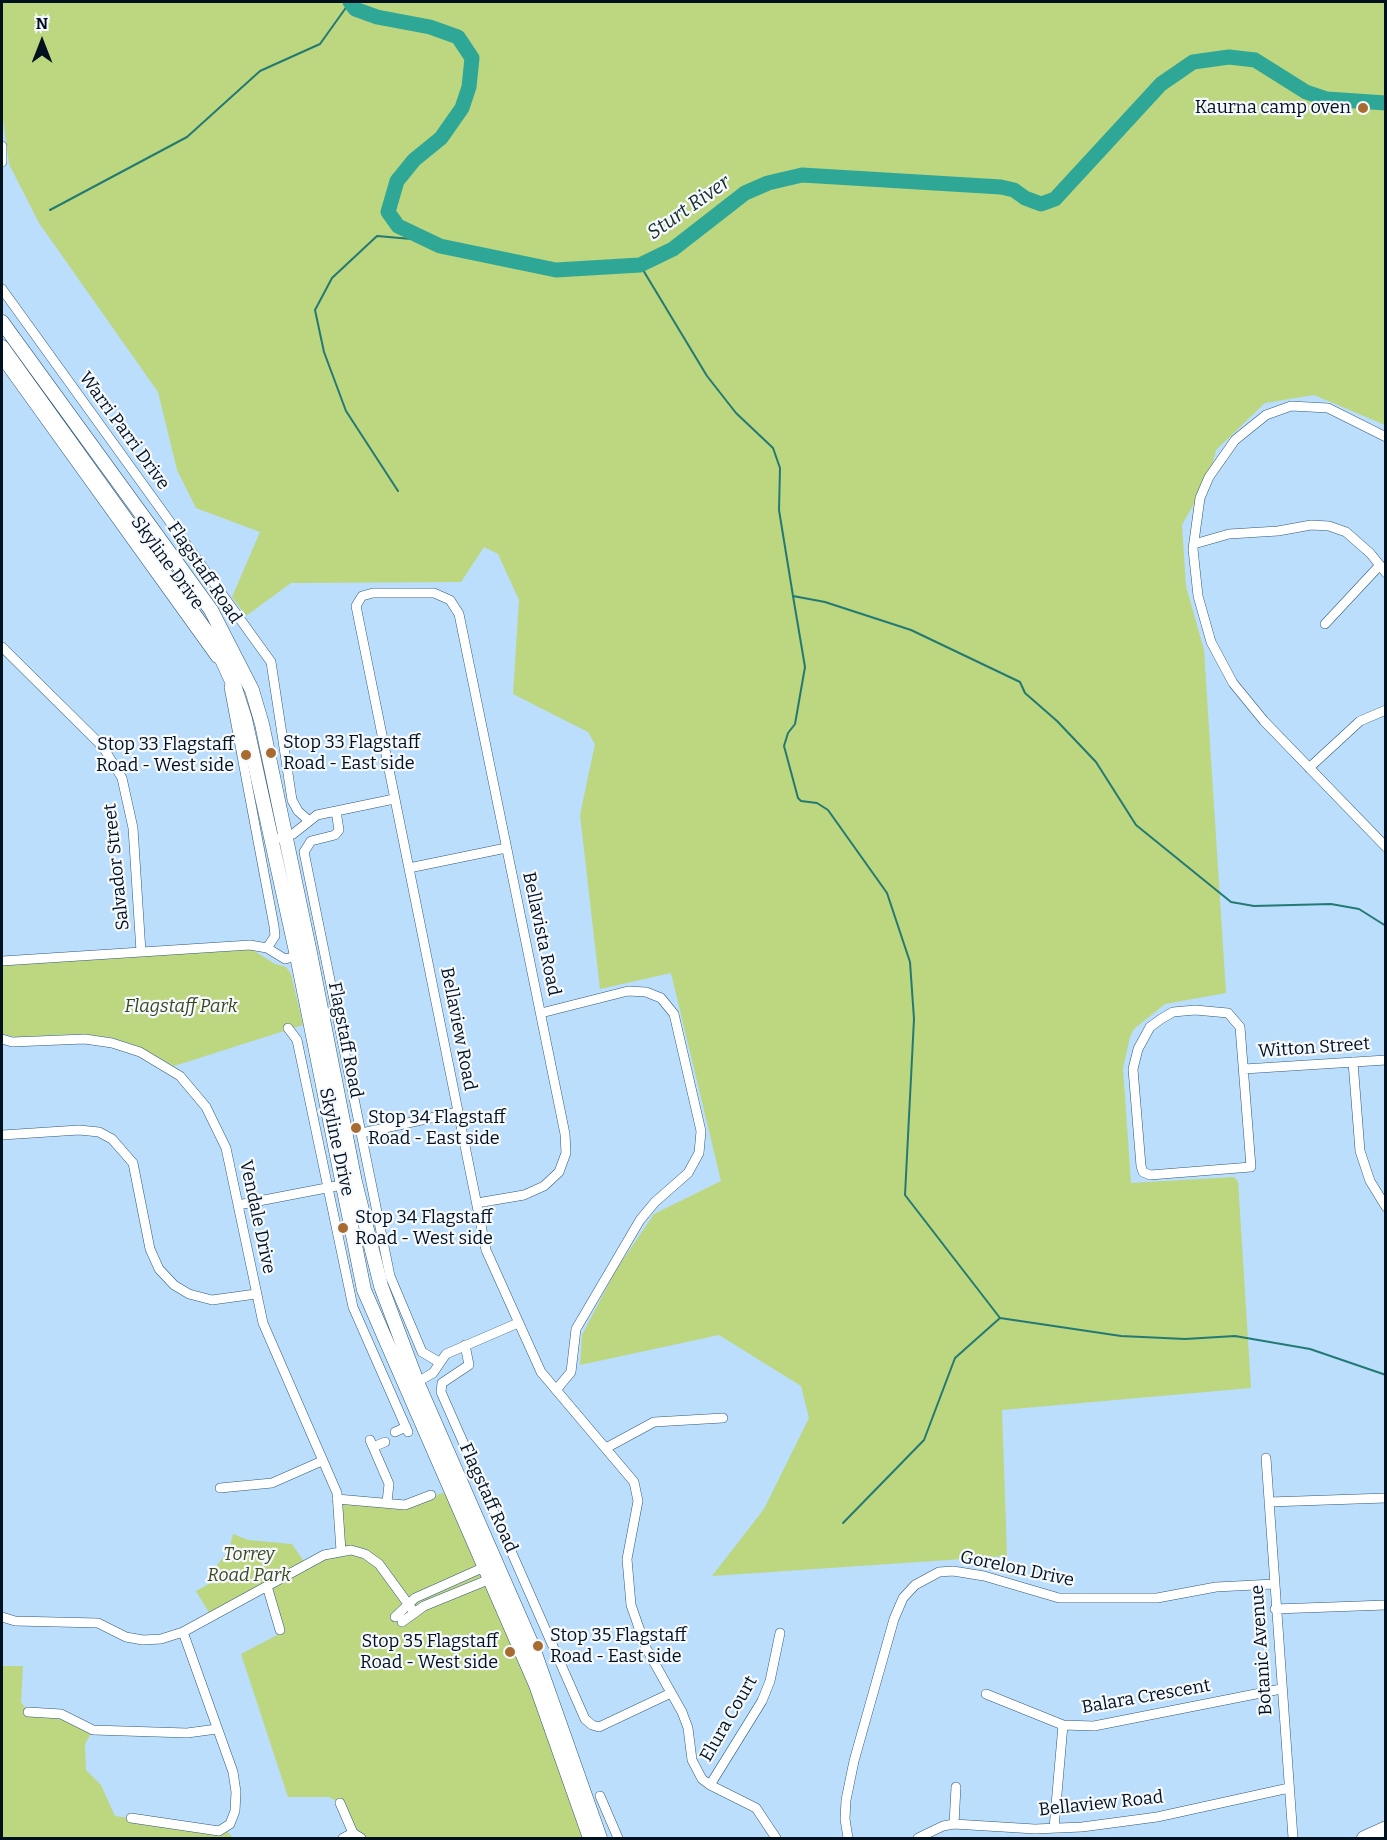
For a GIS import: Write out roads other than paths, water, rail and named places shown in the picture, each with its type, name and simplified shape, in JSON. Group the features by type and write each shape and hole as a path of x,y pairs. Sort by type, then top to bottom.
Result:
{"main road":[{"name":"Flagstaff Road","path":"2,322 211,610 252,690 262,724 286,837 303,954 342,1185 364,1290 412,1385 552,1698 600,1839"},
{"name":"Flagstaff Road","path":"2,347 214,642 235,688 245,720 272,840 303,954"},
{"name":"Flagstaff Road","path":"494,1570 590,1839"},
{"path":"1364,1839 1386,1828"}],"street":[{"path":"2,146 2,162"},
{"name":"Warri Parri Drive","path":"2,289 271,662 292,800 298,811 308,820"},
{"name":"Skyline Drive","path":"2,360 215,656 227,678 274,926 275,936 267,948"},
{"path":"1386,437 1328,408 1291,406 1266,415 1235,440 1209,477 1200,498 1194,544 1198,596 1211,642 1233,683 1264,721 1386,847"},
{"path":"1194,544 1230,534 1278,531 1311,525 1329,526 1346,532 1383,569 1325,624"},
{"name":"Bellaview Road","path":"459,614 450,600 435,592 373,593 362,596 356,606 486,1250 541,1372 634,1482 638,1502 627,1559 631,1605 646,1648 688,1728 692,1761 702,1779 710,1785 756,1808 777,1839"},
{"name":"Bellavista Road","path":"459,614 541,1013 565,1134 566,1153 559,1172 544,1186 524,1195 477,1203"},
{"name":"Salvador Street","path":"2,647 104,747 122,778 133,828 141,952"},
{"path":"1309,768 1360,721 1386,710"},
{"path":"272,840 293,834 308,820 336,811 394,799"},
{"name":"Flagstaff Road","path":"336,811 339,830 335,835 310,841 304,852 390,1276 422,1352 439,1362"},
{"path":"409,868 506,848"},
{"path":"2,961 250,945 267,948 285,958 303,954"},
{"path":"541,1013 628,991 646,992 662,998 674,1014 701,1131 699,1153 688,1173 655,1202 640,1220 576,1329 571,1372 556,1390"},
{"path":"1219,1010 1228,1013 1240,1027 1245,1069 1251,1167 1150,1175 1143,1173 1133,1069 1141,1039 1150,1027 1173,1012 1219,1010"},
{"name":"Skyline Drive","path":"288,1028 297,1040 342,1185 353,1307 407,1430 395,1432"},
{"name":"Vendale Drive","path":"2,1039 12,1042 86,1039 112,1043 140,1052 180,1076 194,1091 216,1126 226,1148 263,1323 337,1499 341,1551"},
{"name":"Witton Street","path":"1245,1069 1386,1060"},
{"path":"1353,1062 1360,1151 1370,1181 1386,1207"},
{"path":"362,1133 458,1112"},
{"path":"2,1135 79,1130 99,1132 112,1139 133,1162 150,1249 159,1269 174,1285 189,1294 212,1300 256,1294"},
{"path":"238,1205 342,1185"},
{"path":"412,1385 434,1373 446,1354 518,1323"},
{"path":"465,1345 469,1365 442,1383 441,1392 585,1719 599,1727 671,1693"},
{"path":"606,1448 654,1422 723,1418"},
{"path":"385,1442 372,1443 389,1484 387,1502"},
{"name":"Botanic Avenue","path":"1266,1458 1293,1839"},
{"path":"220,1488 272,1483 322,1461"},
{"path":"337,1499 405,1504 430,1495"},
{"path":"1269,1502 1386,1498"},
{"path":"2,1617 15,1621 98,1623 126,1637 143,1640 161,1639 183,1632 324,1555 341,1551 365,1554 379,1564 414,1612"},
{"path":"494,1570 414,1612 398,1620 408,1603 494,1570"},
{"name":"Gorelon Drive","path":"848,1839 846,1810 854,1761 894,1619 903,1598 915,1585 939,1572 952,1571 984,1576 1059,1598 1157,1598 1216,1587 1274,1584"},
{"path":"267,1586 279,1630"},
{"path":"1275,1609 1386,1605"},
{"path":"131,1818 228,1833 235,1811 236,1792 233,1772 183,1632"},
{"name":"Elura Court","path":"710,1785 762,1701 770,1680 780,1633"},
{"name":"Balara Crescent","path":"986,1694 1063,1725 1094,1726 1281,1689"},
{"path":"28,1712 61,1714 93,1730 187,1733 217,1729"},
{"path":"1054,1828 1063,1725"},
{"path":"954,1824 956,1786"},
{"name":"Bellaview Road","path":"918,1839 943,1826 954,1824 1054,1828 1157,1817 1289,1788"},
{"path":"600,1796 618,1839"},
{"path":"340,1803 357,1836 343,1839"}],"waterway":[{"path":"50,210 187,137 260,71 320,44 350,2"},
{"name":"Sturt River","path":"350,2 355,9 377,17 430,27 458,37 472,58 469,87 462,108 441,138 414,160 397,181 388,212 398,226 440,246 556,270 640,265 673,249 745,193 768,183 802,175 1001,187 1014,190 1025,198 1041,204 1055,199 1161,84 1193,62 1229,57 1255,60 1306,92 1327,99 1386,103"},
{"path":"398,491 346,411 324,352 315,310 332,278 377,236 423,240"},
{"path":"640,265 707,376 736,413 773,448 780,468 779,510 793,596 825,602 911,630 1020,682 1025,693 1057,721 1096,762 1136,825 1231,902 1254,906 1331,904 1359,909 1386,926"},
{"path":"793,596 805,667 795,724 788,733 784,746 798,798 801,801 817,803 828,810 887,893 910,962 914,1019 905,1195 1000,1318 1121,1336 1185,1339 1235,1336 1310,1349 1386,1375"},
{"path":"843,1523 924,1440 955,1358 1000,1318"}],"place":[{"name":"Kaurna camp oven","path":"1363,108"},
{"name":"Stop 33 Flagstaff Road - East side","path":"271,753"},
{"name":"Stop 33 Flagstaff Road - West side","path":"246,755"},
{"name":"Stop 34 Flagstaff Road - East side","path":"356,1128"},
{"name":"Stop 34 Flagstaff Road - West side","path":"343,1228"},
{"name":"Stop 35 Flagstaff Road - East side","path":"538,1646"},
{"name":"Stop 35 Flagstaff Road - West side","path":"510,1652"}],"park label":[{"name":"Flagstaff Park","path":"181,1007"},
{"name":"Torrey Road Park","path":"249,1565"}]}
